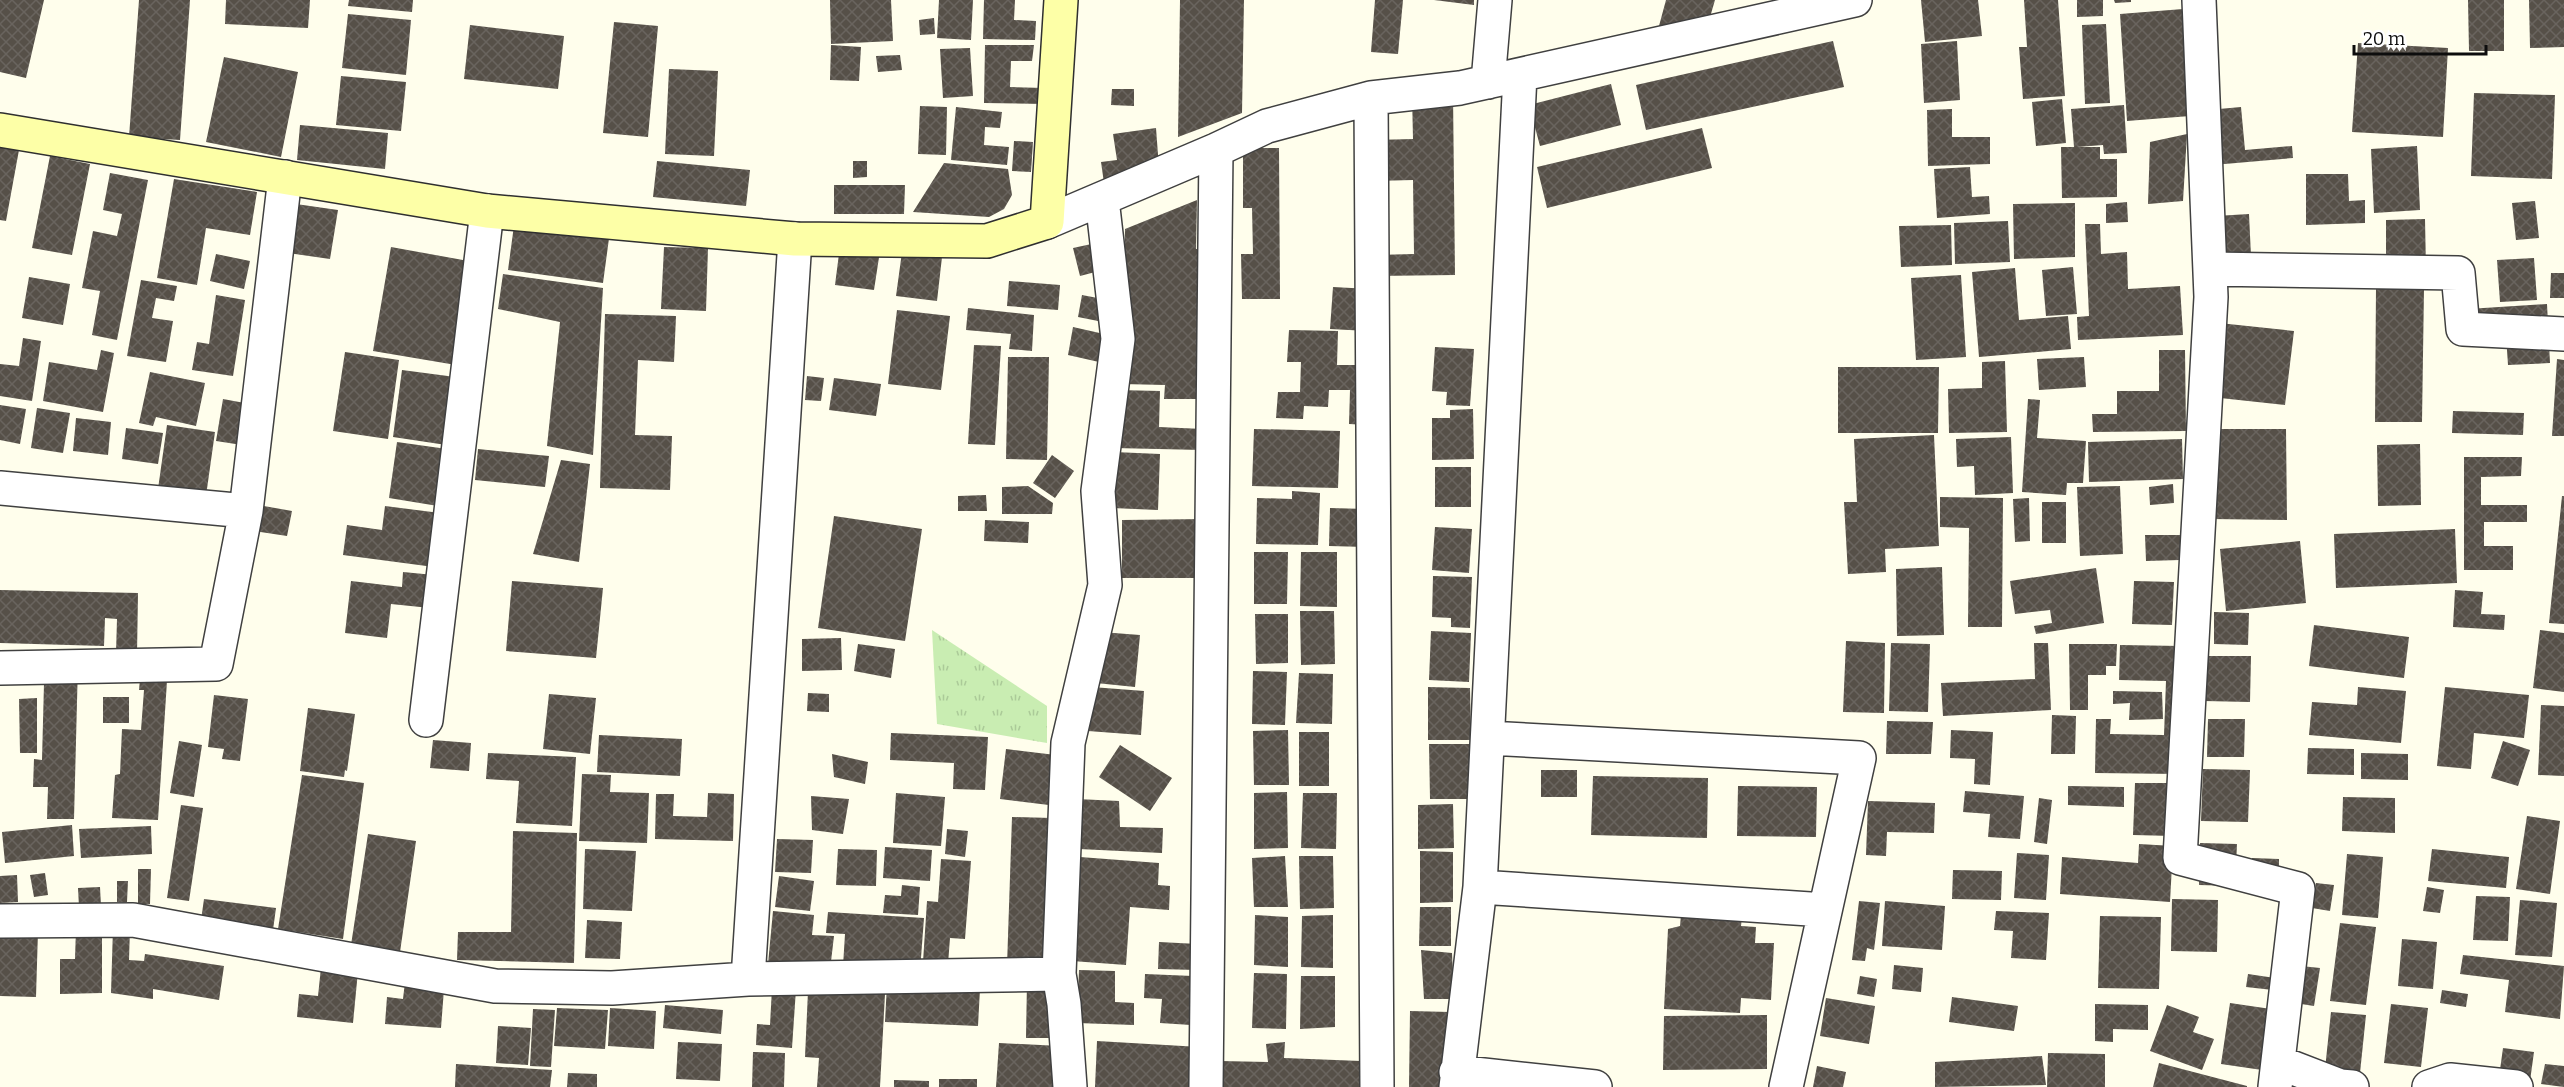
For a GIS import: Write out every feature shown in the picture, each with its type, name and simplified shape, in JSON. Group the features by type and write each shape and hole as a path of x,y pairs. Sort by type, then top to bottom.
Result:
{"main road":[{"path":"0,130 487,211 795,240 987,241 1047,222 1061,0"}],"street":[{"path":"1488,82 1495,0"},
{"path":"1047,222 1267,126 1371,98 1460,88 1520,75 1744,13 1855,0"},
{"path":"2199,0 2211,297 2180,858 2298,889 2277,1075 2352,1087"},
{"path":"1520,75 1480,887 1456,1080 1595,1087"},
{"path":"1371,98 1377,1087"},
{"path":"1206,1087 1216,150"},
{"path":"0,668 216,664 246,511 285,177"},
{"path":"1070,1087 1064,1004 1059,974 1068,743 1105,585 1098,491 1118,339 1102,199"},
{"path":"426,720 487,211"},
{"path":"748,979 795,240"},
{"path":"2210,269 2458,273 2463,329 2564,334"},
{"path":"0,488 246,511"},
{"path":"1488,738 1859,758 1786,1087"},
{"path":"1480,887 1825,910"},
{"path":"0,921 133,920 495,986 612,988 748,979 1059,974"},
{"path":"2429,1087 2450,1080 2516,1087"}],"green space":[{"path":"932,630 1047,706 1047,743 937,724"}],"building":[{"path":"0,0 44,0 26,78 0,72"},
{"path":"139,0 190,0 180,140 129,137"},
{"path":"226,0 310,0 308,28 225,24"},
{"path":"349,0 413,0 412,12 348,6"},
{"path":"830,0 891,0 893,41 831,44"},
{"path":"939,0 973,0 971,40 937,38"},
{"path":"984,0 1015,0 1014,20 1036,21 1035,40 983,39"},
{"path":"1180,0 1244,0 1242,113 1178,137"},
{"path":"1375,0 1403,0 1398,54 1371,52"},
{"path":"1434,0 1474,0 1474,5"},
{"path":"1666,0 1715,0 1708,24 1656,37"},
{"path":"1921,0 1978,0 1982,36 1925,42"},
{"path":"2024,0 2058,0 2065,96 2023,99 2019,47 2027,47"},
{"path":"2077,0 2103,0 2103,16 2077,17"},
{"path":"2114,0 2131,0 2131,2 2115,3"},
{"path":"2468,0 2504,0 2504,51 2469,51"},
{"path":"2529,0 2564,0 2564,47 2530,48"},
{"path":"2183,9 2190,116 2127,121 2120,14"},
{"path":"348,14 411,20 406,75 342,68"},
{"path":"934,18 935,34 920,35 919,20"},
{"path":"614,22 658,26 648,137 603,133"},
{"path":"2106,24 2110,103 2085,104 2082,25"},
{"path":"470,25 564,36 558,89 464,79"},
{"path":"1833,41 1844,87 1646,130 1636,85"},
{"path":"1957,41 1960,100 1924,103 1921,44"},
{"path":"2358,43 2448,48 2443,137 2352,132"},
{"path":"831,45 861,47 859,81 830,80"},
{"path":"985,45 1034,45 1032,61 1011,61 1010,87 1044,88 1044,104 984,103"},
{"path":"970,48 973,96 943,98 940,49"},
{"path":"900,55 902,70 878,72 876,56"},
{"path":"224,57 298,72 281,157 206,142"},
{"path":"669,69 718,71 714,156 665,154"},
{"path":"341,76 406,82 401,131 336,125"},
{"path":"1611,84 1621,125 1540,146 1529,105"},
{"path":"1112,89 1134,89 1134,106 1111,105"},
{"path":"2474,93 2555,95 2552,179 2471,176"},
{"path":"1453,94 1455,275 1375,276 1375,255 1414,254 1413,180 1374,181 1374,140 1413,139 1412,95"},
{"path":"2062,99 2066,143 2036,146 2032,102"},
{"path":"2124,105 2127,153 2104,154 2103,145 2077,147 2100,147 2100,159 2117,159 2117,197 2062,198 2061,147 2074,147 2071,109"},
{"path":"920,106 947,107 946,155 918,154"},
{"path":"956,107 1002,112 1000,128 985,127 984,145 1009,147 1007,165 951,160"},
{"path":"2241,107 2245,150 2292,146 2293,158 2213,165 2208,110"},
{"path":"1952,109 1952,137 1990,137 1990,164 1928,166 1927,110"},
{"path":"300,125 388,133 385,169 297,160"},
{"path":"1156,128 1159,168 1105,190 1101,162 1117,160 1113,134"},
{"path":"1702,128 1712,168 1547,208 1537,167"},
{"path":"2187,134 2183,201 2148,204 2150,142"},
{"path":"21,139 6,221 0,220 0,146"},
{"path":"1014,141 1033,142 1031,172 1012,171"},
{"path":"2417,146 2420,210 2374,213 2371,149"},
{"path":"1243,148 1279,148 1280,299 1242,299 1241,254 1253,254 1252,208 1243,208"},
{"path":"50,156 90,164 72,255 32,248"},
{"path":"657,161 750,170 746,206 653,197"},
{"path":"853,161 867,161 867,177 853,178"},
{"path":"944,163 1008,169 1012,195 1004,209 989,217 913,212"},
{"path":"1970,167 1972,197 1989,196 1990,214 1937,218 1934,169"},
{"path":"110,173 148,180 117,340 92,335 100,291 82,288 93,231 117,236 122,214 103,210"},
{"path":"2306,174 2348,174 2349,201 2365,200 2365,223 2306,225"},
{"path":"174,179 257,192 250,235 206,228 197,285 157,278"},
{"path":"834,185 905,185 904,214 834,214"},
{"path":"1197,200 1196,249 1212,249 1209,399 1164,399 1165,385 1122,384 1125,229"},
{"path":"2535,201 2539,238 2516,240 2512,203"},
{"path":"2127,202 2128,222 2106,223 2106,204"},
{"path":"2075,203 2075,257 2014,259 2013,204"},
{"path":"296,204 338,210 330,259 288,253"},
{"path":"2249,214 2251,256 2218,257 2216,216"},
{"path":"515,218 610,231 603,283 508,270"},
{"path":"2425,219 2426,269 2386,269 2386,220"},
{"path":"2008,221 2010,262 1955,264 1954,223"},
{"path":"2085,224 2100,224 2101,254 2127,252 2128,289 2180,286 2183,335 2078,340 2077,317 2089,316"},
{"path":"1951,225 1952,265 1901,267 1899,226"},
{"path":"1096,243 1103,270 1080,276 1073,248"},
{"path":"840,246 880,251 874,290 835,285"},
{"path":"391,247 474,262 456,365 373,351"},
{"path":"664,247 708,248 706,311 661,309"},
{"path":"902,252 942,257 937,301 896,296"},
{"path":"216,254 250,261 244,289 210,281"},
{"path":"2534,258 2537,300 2500,302 2497,260"},
{"path":"2073,267 2077,314 2046,316 2042,270"},
{"path":"2015,268 2019,320 2068,316 2071,349 1979,357 1972,272"},
{"path":"2551,273 2564,273 2564,298 2550,298"},
{"path":"503,274 603,288 593,455 547,446 560,322 498,309"},
{"path":"1961,275 1966,357 1916,360 1911,278"},
{"path":"29,277 70,284 63,325 22,318"},
{"path":"141,280 177,286 174,301 156,298 152,318 173,321 166,362 127,356"},
{"path":"1009,281 1060,285 1058,310 1007,306"},
{"path":"1333,287 1370,289 1368,331 1330,329"},
{"path":"2376,287 2424,288 2422,422 2375,422"},
{"path":"216,295 245,300 233,376 192,370 197,342 209,344"},
{"path":"1082,295 1108,300 1103,322 1078,317"},
{"path":"2547,304 2550,363 2508,365 2506,335 2468,309"},
{"path":"968,308 1034,315 1032,351 1009,349 1011,334 966,330"},
{"path":"897,310 950,316 941,390 888,384"},
{"path":"605,314 676,316 674,362 638,360 635,435 672,436 670,490 600,488"},
{"path":"2219,323 2294,331 2285,405 2211,397"},
{"path":"1073,327 1104,334 1099,362 1068,355"},
{"path":"1289,330 1338,331 1337,365 1370,365 1368,425 1349,424 1350,390 1329,390 1328,407 1304,406 1303,419 1276,418 1278,392 1300,392 1301,362 1287,362"},
{"path":"23,338 41,341 32,401 0,396 0,364 19,366"},
{"path":"974,345 1001,346 995,445 968,444"},
{"path":"1435,347 1474,349 1470,406 1446,405 1447,392 1432,391"},
{"path":"101,350 114,353 103,412 43,401 49,362 97,370"},
{"path":"2159,350 2185,350 2186,431 2093,432 2092,414 2117,414 2117,391 2159,391"},
{"path":"345,352 399,360 388,439 333,431"},
{"path":"1008,357 1049,357 1047,460 1006,459"},
{"path":"2084,357 2086,387 2039,390 2037,359"},
{"path":"2557,359 2564,360 2564,436 2552,436"},
{"path":"2005,361 2007,432 1949,433 1948,389 1982,388 1982,362"},
{"path":"1838,367 1939,367 1938,433 1838,433"},
{"path":"402,370 463,378 453,446 393,437"},
{"path":"150,372 205,383 196,426 156,417 153,426 139,423"},
{"path":"807,376 824,378 821,401 805,400"},
{"path":"834,378 881,384 876,416 829,410"},
{"path":"1116,390 1160,391 1159,427 1203,429 1202,450 1114,448"},
{"path":"223,399 250,404 242,445 216,441"},
{"path":"2028,399 2040,400 2037,438 2086,441 2083,483 2067,483 2066,495 2022,492"},
{"path":"0,405 26,409 20,444 0,440"},
{"path":"37,408 70,413 63,453 31,448"},
{"path":"1473,409 1474,459 1432,460 1432,418 1450,418 1450,410"},
{"path":"2453,411 2524,413 2523,435 2452,433"},
{"path":"76,418 111,422 108,455 73,451"},
{"path":"167,425 215,432 205,503 157,496"},
{"path":"126,428 163,433 158,464 122,459"},
{"path":"1254,429 1340,431 1338,488 1252,486"},
{"path":"2212,429 2286,429 2287,520 2212,519"},
{"path":"1934,435 1939,546 1885,549 1886,572 1848,574 1844,502 1857,502 1854,439"},
{"path":"2011,437 2013,493 1975,495 1974,466 1957,467 1956,439"},
{"path":"2182,439 2183,479 2089,482 2088,442"},
{"path":"397,442 447,449 438,506 389,498"},
{"path":"2420,444 2421,505 2378,506 2377,445"},
{"path":"478,449 549,456 545,487 475,480"},
{"path":"1114,452 1160,454 1158,510 1112,508"},
{"path":"1052,455 1074,471 1055,498 1033,483"},
{"path":"2464,457 2522,457 2521,476 2481,477 2481,505 2527,505 2527,522 2484,522 2484,546 2513,546 2513,570 2464,570"},
{"path":"561,460 590,464 579,562 533,554"},
{"path":"1435,467 1471,467 1471,507 1435,507"},
{"path":"2173,484 2174,503 2150,505 2149,487"},
{"path":"1028,486 1053,503 1052,514 1002,514 1002,487"},
{"path":"2120,486 2123,554 2080,556 2077,487"},
{"path":"1292,491 1320,493 1318,545 1256,544 1257,498 1292,499"},
{"path":"986,495 987,511 958,511 958,496"},
{"path":"2562,496 2564,496 2564,624 2549,623"},
{"path":"1940,497 2003,498 2002,627 1968,627 1969,528 1940,527"},
{"path":"2029,498 2030,541 2015,542 2013,499"},
{"path":"2042,502 2066,502 2066,543 2042,543"},
{"path":"253,504 292,511 287,536 248,530"},
{"path":"385,506 440,513 434,567 343,555 347,525 382,530"},
{"path":"1330,508 1367,509 1366,547 1329,546"},
{"path":"834,516 922,529 905,641 818,628"},
{"path":"1205,519 1205,578 1122,578 1122,520"},
{"path":"985,520 1029,522 1028,543 984,541"},
{"path":"1435,527 1472,529 1469,573 1432,570"},
{"path":"2455,529 2457,583 2336,588 2334,534"},
{"path":"2145,535 2180,535 2180,560 2146,561"},
{"path":"2300,541 2306,603 2226,611 2220,549"},
{"path":"1254,552 1288,552 1287,604 1254,604"},
{"path":"1301,552 1337,552 1337,607 1300,606"},
{"path":"1942,567 1944,635 1897,636 1896,569"},
{"path":"2096,568 2104,623 2036,634 2034,626 2052,623 2050,610 2015,614 2010,581"},
{"path":"403,572 434,575 430,608 391,604 387,638 345,633 351,581 402,587"},
{"path":"1433,576 1472,577 1470,628 1451,627 1451,618 1432,617"},
{"path":"512,581 603,588 596,658 506,651"},
{"path":"2134,581 2174,582 2172,625 2132,624"},
{"path":"0,590 138,593 137,654 116,653 117,619 105,618 104,646 0,643"},
{"path":"2455,590 2483,592 2481,614 2505,615 2504,630 2453,627"},
{"path":"1300,611 1334,611 1335,664 1301,665"},
{"path":"2214,612 2249,613 2248,645 2214,644"},
{"path":"1255,614 1288,614 1288,663 1256,664"},
{"path":"2314,625 2409,637 2404,678 2309,666"},
{"path":"2540,630 2564,633 2564,692 2533,688"},
{"path":"1431,631 1471,633 1469,682 1429,680"},
{"path":"1101,632 1140,635 1135,687 1096,683"},
{"path":"841,638 842,670 802,671 802,639"},
{"path":"1846,641 1885,643 1884,713 1843,712"},
{"path":"1891,643 1930,644 1928,712 1889,711"},
{"path":"2034,643 2048,643 2051,710 1943,716 1941,683 2035,679"},
{"path":"858,644 895,649 891,678 854,671"},
{"path":"2069,644 2117,644 2116,666 2106,666 2106,675 2088,675 2088,710 2070,710"},
{"path":"2120,645 2181,646 2179,774 2095,773 2096,719 2111,719 2110,734 2164,735 2166,681 2119,680"},
{"path":"2205,656 2251,656 2250,702 2204,701"},
{"path":"78,663 74,819 47,819 48,787 33,787 34,759 42,760 44,683"},
{"path":"1253,671 1287,672 1285,725 1252,724"},
{"path":"1299,673 1333,674 1332,724 1296,723"},
{"path":"140,679 167,681 158,820 112,818 115,775 120,774 122,729 141,730 144,690 139,690"},
{"path":"1092,687 1144,691 1141,735 1088,731"},
{"path":"1428,687 1470,688 1471,740 1428,740"},
{"path":"2358,687 2406,691 2401,743 2309,735 2312,702 2357,705"},
{"path":"2445,687 2529,695 2524,738 2474,733 2471,769 2437,766"},
{"path":"2113,691 2162,692 2163,719 2129,720 2130,703 2113,704"},
{"path":"808,693 829,694 829,712 807,711"},
{"path":"549,694 596,698 590,754 543,749"},
{"path":"214,695 248,699 240,761 222,759 224,749 208,747"},
{"path":"103,697 129,697 129,723 103,723"},
{"path":"37,698 37,753 20,753 19,699"},
{"path":"2541,705 2564,706 2564,776 2538,775"},
{"path":"308,708 355,714 347,771 345,770 344,777 300,771"},
{"path":"2052,715 2076,716 2075,754 2051,754"},
{"path":"2208,719 2245,719 2244,757 2207,757"},
{"path":"1887,721 1933,722 1931,754 1886,754"},
{"path":"1288,730 1289,785 1254,785 1253,731"},
{"path":"1951,730 1993,732 1990,785 1974,784 1975,759 1950,758"},
{"path":"1299,732 1329,732 1329,786 1299,786"},
{"path":"891,733 988,737 985,790 953,789 954,763 890,760"},
{"path":"599,735 682,739 680,776 597,772"},
{"path":"433,740 471,743 469,771 430,768"},
{"path":"179,741 202,745 194,797 170,793"},
{"path":"2503,741 2530,750 2518,786 2491,778"},
{"path":"1429,744 1474,744 1474,799 1430,799"},
{"path":"1120,745 1172,778 1150,811 1099,777"},
{"path":"2308,748 2354,749 2354,775 2307,774"},
{"path":"1006,749 1064,756 1057,806 1000,799"},
{"path":"488,753 576,757 572,826 516,823 519,781 486,779"},
{"path":"2361,753 2408,754 2408,780 2361,779"},
{"path":"832,754 868,762 865,784 834,777"},
{"path":"2203,769 2250,770 2248,822 2201,821"},
{"path":"1541,770 1577,770 1577,797 1541,797"},
{"path":"582,774 611,775 610,792 649,793 647,843 579,841"},
{"path":"302,775 364,783 343,939 278,929"},
{"path":"1593,776 1708,778 1707,838 1591,835"},
{"path":"2135,783 2174,783 2173,836 2133,835"},
{"path":"1738,786 1817,787 1816,837 1737,836"},
{"path":"2068,786 2124,787 2124,807 2068,805"},
{"path":"1965,791 2024,796 2020,839 1988,837 1990,814 1963,812"},
{"path":"1287,792 1288,848 1254,849 1254,793"},
{"path":"708,793 734,794 733,841 655,839 656,794 674,794 673,816 707,817"},
{"path":"896,793 945,797 941,846 893,843"},
{"path":"1303,793 1337,793 1336,849 1301,848"},
{"path":"811,796 849,799 843,834 812,830"},
{"path":"2343,797 2395,798 2395,833 2342,831"},
{"path":"2039,798 2052,800 2047,844 2034,842"},
{"path":"1077,799 1119,801 1120,827 1163,828 1162,853 1079,849"},
{"path":"1868,801 1935,803 1934,833 1887,832 1886,856 1866,855"},
{"path":"1453,804 1454,848 1418,849 1418,805"},
{"path":"181,805 203,808 189,901 167,898"},
{"path":"2527,816 2560,821 2550,894 2516,889"},
{"path":"1012,817 1052,818 1048,967 1007,966"},
{"path":"72,825 74,856 5,863 2,832"},
{"path":"151,826 152,854 81,858 79,829"},
{"path":"947,829 968,831 965,857 945,854"},
{"path":"513,831 577,833 574,963 457,960 458,932 511,932"},
{"path":"368,834 416,841 400,952 351,945"},
{"path":"777,839 813,840 811,873 775,872"},
{"path":"2200,843 2237,844 2235,886 2199,885"},
{"path":"2139,844 2173,846 2170,902 2060,894 2062,857 2138,863"},
{"path":"885,847 932,850 930,881 883,878"},
{"path":"585,849 636,851 632,911 583,909"},
{"path":"838,849 877,850 876,886 836,885"},
{"path":"2432,849 2509,857 2506,888 2428,881"},
{"path":"1420,851 1453,852 1453,902 1420,903"},
{"path":"2017,853 2049,855 2046,900 2014,898"},
{"path":"2347,854 2383,857 2378,918 2342,915"},
{"path":"1285,856 1288,907 1254,907 1252,858"},
{"path":"1299,856 1333,856 1334,908 1300,909"},
{"path":"1080,857 1159,863 1158,885 1170,886 1169,910 1130,907 1126,965 1072,961"},
{"path":"2252,858 2279,859 2279,877 2252,876"},
{"path":"941,859 971,861 965,939 950,938 948,964 923,962 927,901 938,902"},
{"path":"138,869 151,869 150,904 138,904"},
{"path":"1953,870 2002,871 2001,900 1952,899"},
{"path":"45,873 48,895 34,897 30,875"},
{"path":"17,875 18,902 0,903 0,876"},
{"path":"779,876 814,881 810,911 775,907"},
{"path":"117,881 128,881 127,902 117,902"},
{"path":"2316,883 2334,885 2330,911 2312,908"},
{"path":"902,885 920,887 918,915 883,913 885,895 901,896"},
{"path":"100,887 101,906 79,907 78,888"},
{"path":"2427,887 2444,890 2440,913 2423,911"},
{"path":"2476,896 2510,897 2508,941 2473,940"},
{"path":"204,899 276,908 273,930 201,920"},
{"path":"2172,899 2218,900 2217,952 2171,951"},
{"path":"2520,900 2557,903 2552,957 2515,955"},
{"path":"1859,901 1880,903 1874,950 1867,948 1865,961 1852,960"},
{"path":"1885,901 1945,906 1942,950 1882,946"},
{"path":"1420,907 1451,907 1451,946 1419,946"},
{"path":"773,911 814,915 812,935 834,936 830,970 768,964"},
{"path":"1996,911 2049,913 2046,960 2011,958 2013,931 1994,930"},
{"path":"828,912 924,918 920,971 843,966 845,934 826,933"},
{"path":"1255,915 1288,917 1288,967 1254,965"},
{"path":"1333,915 1333,968 1301,967 1302,916"},
{"path":"1681,915 1742,917 1741,926 1756,927 1755,943 1774,943 1771,1000 1741,998 1740,1013 1664,1009 1668,929 1680,926"},
{"path":"2100,916 2161,917 2159,989 2098,988"},
{"path":"587,920 622,922 620,959 585,958"},
{"path":"2340,923 2376,927 2366,1005 2330,1001"},
{"path":"113,927 130,928 129,960 144,961 145,954 224,966 219,1000 153,989 153,999 111,993"},
{"path":"76,928 102,928 102,993 60,994 60,959 75,959"},
{"path":"0,931 38,931 36,997 0,996"},
{"path":"2402,939 2437,942 2433,989 2398,986"},
{"path":"1159,942 1198,944 1197,970 1158,969"},
{"path":"1421,950 1452,953 1454,999 1424,999"},
{"path":"2463,955 2564,966 2560,1019 2505,1012 2509,980 2460,974"},
{"path":"322,958 359,961 353,1023 297,1017 299,994 318,996"},
{"path":"1894,965 1923,968 1921,992 1892,989"},
{"path":"2301,966 2320,968 2314,1006 2295,1003"},
{"path":"1079,970 1115,971 1115,1002 1134,1003 1134,1025 1077,1023"},
{"path":"406,973 445,976 441,1028 385,1024 387,997 403,999"},
{"path":"1254,973 1287,974 1286,1029 1252,1028"},
{"path":"1145,974 1193,976 1191,1025 1160,1023 1162,999 1144,998"},
{"path":"2248,974 2275,978 2273,990 2246,987"},
{"path":"1301,976 1335,976 1335,1027 1300,1029"},
{"path":"1860,976 1877,979 1874,997 1857,994"},
{"path":"1027,981 1057,982 1056,1038 1026,1038"},
{"path":"887,984 980,989 978,1026 885,1022"},
{"path":"772,988 796,989 792,1048 756,1045 757,1024 770,1025"},
{"path":"2442,990 2468,994 2466,1007 2440,1003"},
{"path":"808,991 885,994 880,1087 817,1087 819,1058 805,1057"},
{"path":"1952,997 2018,1006 2014,1031 1949,1022"},
{"path":"1826,998 1875,1006 1869,1044 1820,1036"},
{"path":"2230,1003 2271,1009 2262,1070 2221,1064"},
{"path":"2095,1004 2148,1005 2148,1030 2113,1029 2113,1042 2095,1041"},
{"path":"2391,1004 2428,1008 2421,1067 2384,1063"},
{"path":"665,1005 723,1010 721,1034 663,1028"},
{"path":"2167,1005 2199,1017 2193,1032 2214,1039 2202,1070 2150,1051"},
{"path":"557,1008 608,1010 605,1049 554,1046"},
{"path":"610,1008 656,1011 654,1049 608,1046"},
{"path":"533,1009 555,1010 551,1067 530,1066"},
{"path":"1410,1011 1450,1012 1449,1087 1409,1087"},
{"path":"2331,1012 2366,1015 2360,1073 2325,1069"},
{"path":"1767,1015 1767,1069 1663,1070 1664,1016"},
{"path":"498,1026 531,1028 528,1065 496,1063"},
{"path":"1097,1041 1200,1047 1198,1087 1095,1087"},
{"path":"678,1042 722,1044 720,1081 676,1079"},
{"path":"1285,1042 1284,1058 1361,1061 1360,1087 1221,1087 1220,1061 1268,1062 1266,1044"},
{"path":"999,1043 1060,1046 1057,1087 996,1087"},
{"path":"2503,1048 2534,1052 2530,1081 2499,1077"},
{"path":"753,1052 785,1053 784,1087 752,1087"},
{"path":"2048,1053 2105,1054 2105,1087 2047,1087"},
{"path":"2042,1056 2046,1085 1935,1087 1935,1062"},
{"path":"2159,1063 2247,1086 2247,1087 2153,1087"},
{"path":"456,1064 552,1070 550,1087 455,1087"},
{"path":"2545,1064 2564,1066 2564,1087 2541,1084"},
{"path":"1817,1066 1846,1072 1843,1087 1813,1087"},
{"path":"568,1073 597,1074 597,1087 567,1087"},
{"path":"939,1079 977,1079 977,1087 939,1087"},
{"path":"894,1080 929,1081 929,1087 894,1087"}]}
